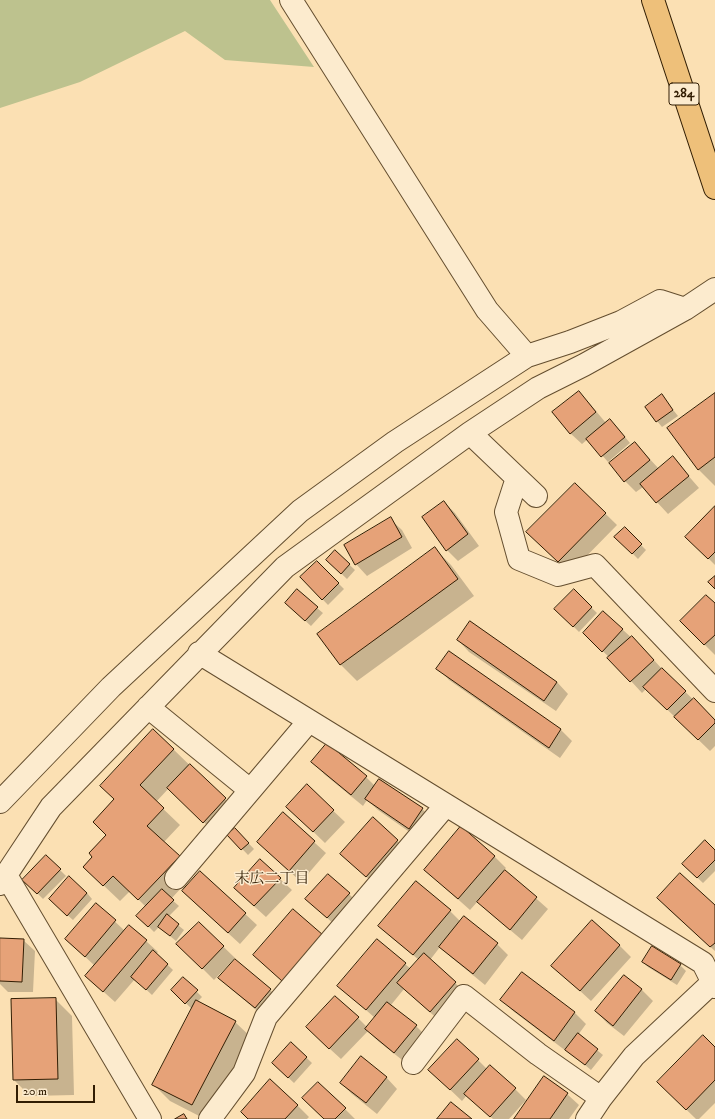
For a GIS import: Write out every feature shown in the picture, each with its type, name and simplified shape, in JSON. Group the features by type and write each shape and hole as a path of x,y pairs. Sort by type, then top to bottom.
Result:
{"highway":[{"name":"284","path":"653,0 715,188"}],"street":[{"path":"291,0 487,310 526,356"},
{"path":"150,1119 3,880 50,807 199,653 285,567 470,433 538,388 584,365 685,309 715,290"},
{"path":"0,802 111,687 300,511 395,442 526,356 570,342 621,322 660,301 685,309"},
{"path":"470,433 536,496"},
{"path":"517,478 506,512 519,559 558,575 595,566 715,691"},
{"path":"199,653 703,963 714,983 634,1056 601,1098 587,1119"},
{"path":"148,707 250,790"},
{"path":"176,878 309,721"},
{"path":"210,1119 244,1073 266,1017 446,805"},
{"path":"413,1063 464,996 538,1054 601,1098"}],"green space":[{"path":"0,0 270,0 314,67 225,60 185,31 80,82 0,108"}],"building":[{"path":"579,391 596,412 570,434 552,412"},
{"path":"715,393 715,457 698,470 667,428"},
{"path":"662,394 673,410 656,422 645,407"},
{"path":"610,419 625,437 601,457 586,439"},
{"path":"635,442 650,460 624,482 609,463"},
{"path":"673,456 689,476 656,503 640,484"},
{"path":"575,483 606,513 558,562 526,532"},
{"path":"444,501 468,534 446,551 422,517"},
{"path":"715,506 715,552 708,559 685,537"},
{"path":"391,517 402,537 355,565 344,545"},
{"path":"625,527 642,544 632,554 614,537"},
{"path":"435,547 458,579 340,665 317,634"},
{"path":"335,550 350,564 341,574 326,560"},
{"path":"317,561 339,583 322,600 300,577"},
{"path":"715,576 715,589 708,582"},
{"path":"297,589 318,607 305,621 285,603"},
{"path":"574,589 592,607 573,627 554,609"},
{"path":"706,595 715,603 715,635 704,645 680,621"},
{"path":"603,611 623,629 602,652 583,633"},
{"path":"470,621 557,682 544,701 457,640"},
{"path":"632,636 654,660 630,682 607,658"},
{"path":"449,651 561,729 549,748 436,669"},
{"path":"662,668 686,691 667,710 643,687"},
{"path":"694,698 715,720 715,723 698,740 674,717"},
{"path":"153,729 174,749 140,785 164,808 147,826 180,856 138,900 113,876 103,886 83,867 92,857 89,853 106,835 93,822 114,799 100,786"},
{"path":"327,743 367,776 351,795 311,762"},
{"path":"190,764 226,798 203,823 167,788"},
{"path":"379,779 423,808 409,829 365,799"},
{"path":"307,784 334,810 313,832 286,807"},
{"path":"283,812 315,841 289,871 257,842"},
{"path":"373,817 398,840 366,877 340,854"},
{"path":"461,826 495,856 458,899 424,870"},
{"path":"235,828 249,843 241,850 227,835"},
{"path":"705,840 715,850 715,860 697,878 682,864"},
{"path":"46,855 61,869 37,894 22,880"},
{"path":"260,859 281,878 254,906 234,888"},
{"path":"505,870 537,897 510,930 477,902"},
{"path":"200,871 246,913 228,933 182,891"},
{"path":"680,873 715,905 715,943 710,947 657,898"},
{"path":"328,874 350,893 327,918 305,899"},
{"path":"69,876 87,893 67,916 49,899"},
{"path":"416,881 451,910 413,955 378,926"},
{"path":"162,889 174,900 148,927 136,916"},
{"path":"96,903 116,920 85,957 65,939"},
{"path":"293,909 323,935 282,981 253,955"},
{"path":"167,914 179,924 170,936 158,927"},
{"path":"464,916 498,943 473,974 439,947"},
{"path":"592,920 620,945 580,991 551,966"},
{"path":"199,922 224,946 202,969 176,944"},
{"path":"129,925 147,940 103,992 85,976"},
{"path":"0,938 24,939 22,982 0,981"},
{"path":"377,939 406,963 366,1010 337,986"},
{"path":"652,946 681,964 671,980 642,962"},
{"path":"153,950 168,964 146,990 131,977"},
{"path":"424,953 456,982 430,1012 397,983"},
{"path":"235,959 271,989 255,1008 218,978"},
{"path":"522,972 575,1012 554,1041 500,1000"},
{"path":"624,975 642,989 613,1026 595,1011"},
{"path":"183,977 198,990 185,1004 171,990"},
{"path":"335,996 359,1017 329,1049 306,1027"},
{"path":"56,998 58,1079 13,1080 11,999"},
{"path":"196,1000 236,1021 192,1105 152,1085"},
{"path":"387,1002 417,1025 394,1053 365,1029"},
{"path":"578,1033 598,1049 585,1065 565,1050"},
{"path":"703,1035 715,1047 715,1080 686,1110 657,1082"},
{"path":"457,1039 479,1059 450,1090 428,1070"},
{"path":"291,1042 307,1057 288,1078 272,1063"},
{"path":"361,1056 387,1077 366,1103 340,1083"},
{"path":"490,1065 516,1088 490,1117 464,1094"},
{"path":"544,1076 568,1093 550,1119 514,1119"},
{"path":"270,1079 298,1105 285,1119 248,1119 241,1112"},
{"path":"318,1082 346,1108 335,1119 324,1119 302,1098"},
{"path":"451,1102 472,1119 437,1119"},
{"path":"184,1114 187,1119 175,1119"}],"district":[{"name":"末広二丁目","path":"272,880"}]}
